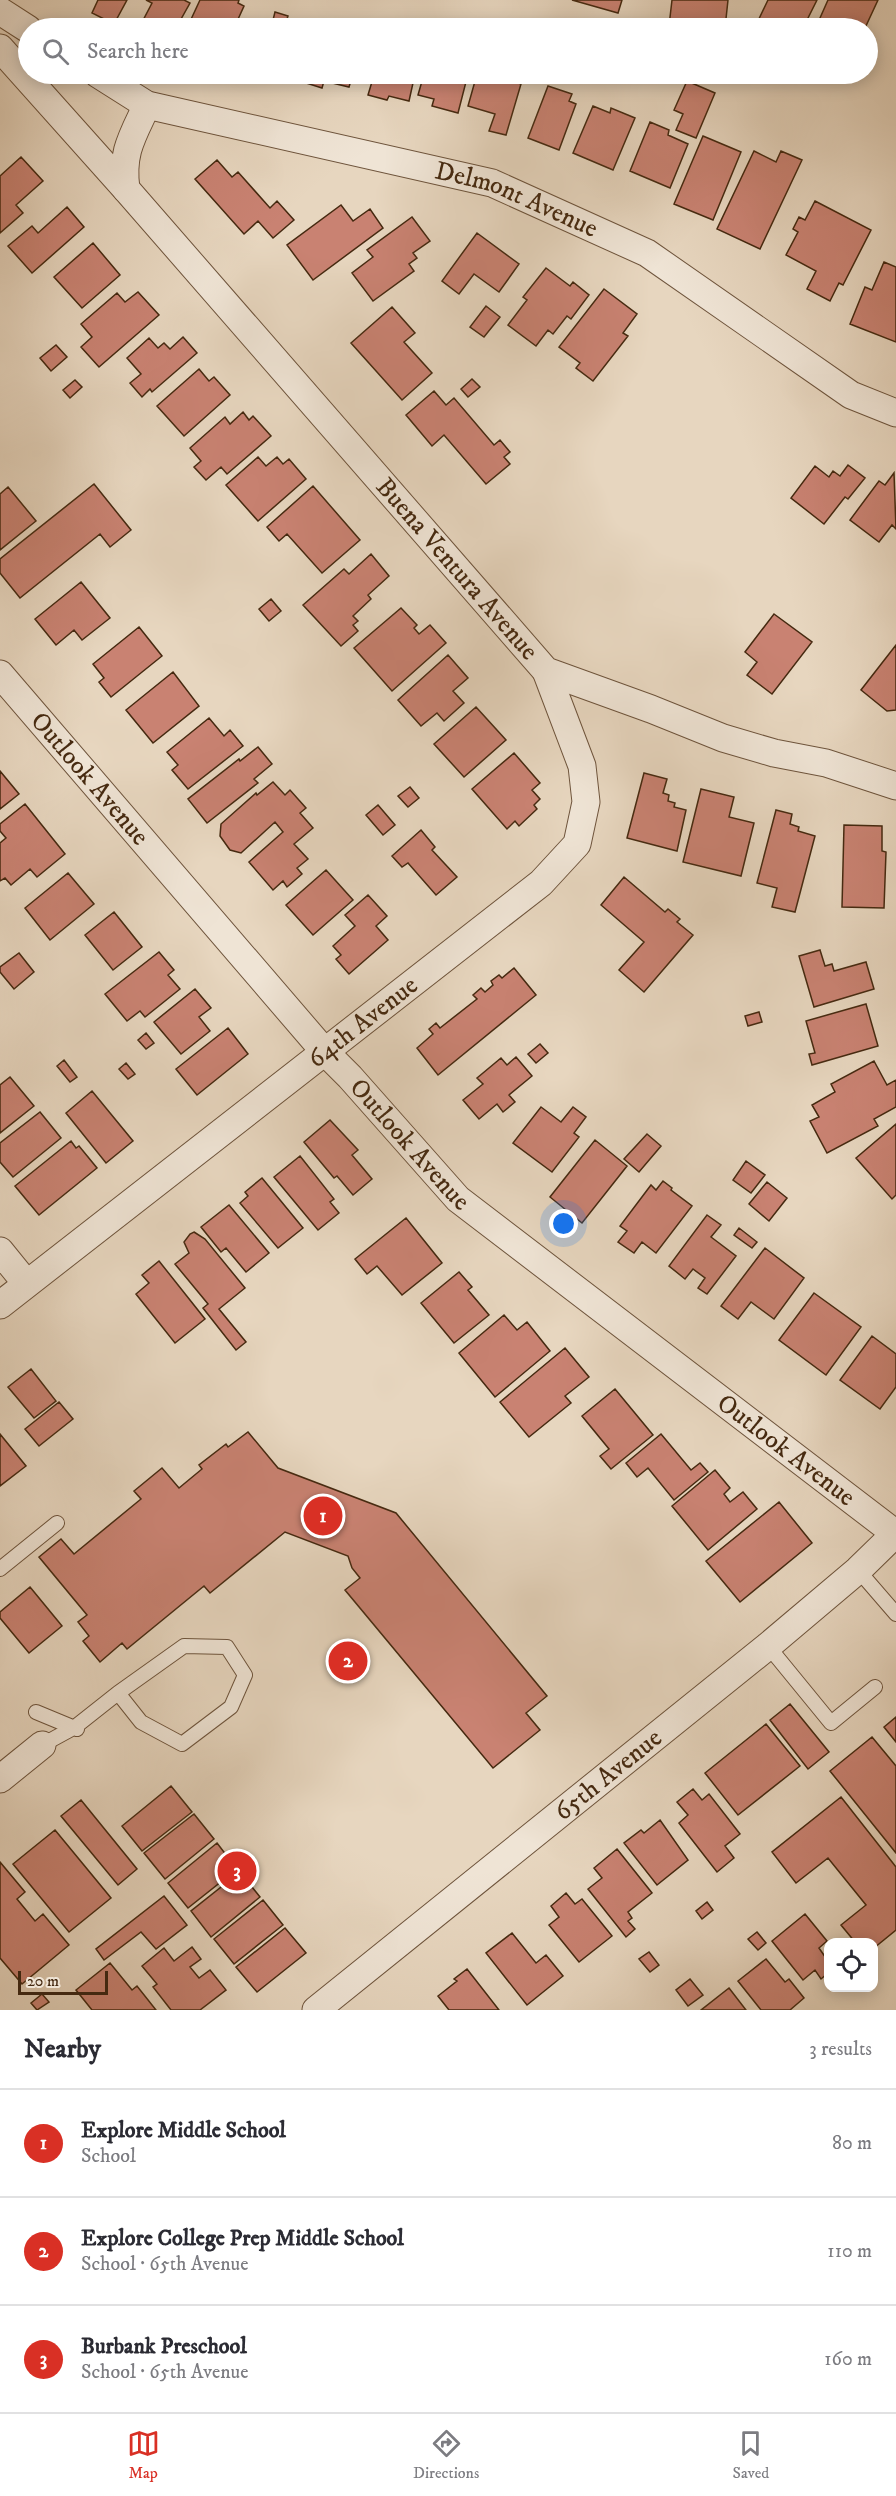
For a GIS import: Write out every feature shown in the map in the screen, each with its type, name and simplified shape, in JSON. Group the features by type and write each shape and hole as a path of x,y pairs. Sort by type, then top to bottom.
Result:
{"street":[{"path":"0,11 18,23"},
{"name":"Buena Ventura Avenue","path":"0,48 18,68"},
{"name":"Buena Ventura Avenue","path":"32,84 546,671 723,738 774,753 826,763 896,786"},
{"name":"Delmont Avenue","path":"114,84 147,105 492,183 647,253 852,395 896,413"},
{"path":"126,189 123,168 126,152 147,105"},
{"name":"64th Avenue","path":"0,1305 541,883 576,844 586,802 582,766 546,671"},
{"name":"Outlook Avenue","path":"0,674 324,1051 350,1077 458,1199 896,1534"},
{"path":"0,1251 26,1284"},
{"name":"65th Avenue","path":"316,2010 768,1646 858,1570 896,1534"},
{"path":"0,1779 42,1745"}],"lane":[{"path":"0,1569 57,1523"},
{"path":"858,1570 896,1614"},
{"path":"42,1745 78,1730 118,1693 184,1646 227,1647 245,1675 231,1707 182,1744 141,1722 118,1693"},
{"path":"768,1646 831,1723 875,1687"},
{"path":"36,1712 78,1730"}],"building":[{"path":"98,0 127,0 117,18 102,18 92,13"},
{"path":"146,0 184,0 190,3 182,18 144,18 152,3"},
{"path":"200,0 239,0 238,3 244,6 239,18 192,18"},
{"path":"572,0 622,0 618,13"},
{"path":"672,0 728,0 726,18 670,18"},
{"path":"768,0 817,0 808,18 759,18"},
{"path":"828,0 878,0 870,18 820,18"},
{"path":"275,12 288,16 287,18 274,18"},
{"path":"309,84 323,84 322,88"},
{"path":"371,84 413,84 409,101 389,96 387,100 368,95"},
{"path":"421,84 465,84 458,113 432,106 434,99 418,95"},
{"path":"474,84 521,84 506,135 489,131 495,114 468,106"},
{"path":"686,84 694,84 715,93 696,138 676,130 683,114 674,110"},
{"path":"548,86 572,94 569,101 576,104 559,150 528,138"},
{"path":"593,106 610,113 611,108 635,118 613,170 573,153"},
{"path":"650,122 669,130 668,135 688,144 670,188 630,171"},
{"path":"703,136 741,152 713,220 674,204"},
{"path":"754,151 776,162 781,151 802,160 760,249 717,229"},
{"path":"21,157 43,181 16,205 23,213 0,233 0,176"},
{"path":"217,160 232,177 238,172 270,208 277,201 294,220 273,238 258,221 244,234 195,179"},
{"path":"815,201 871,230 843,285 839,283 830,301 807,289 816,271 786,255 798,232 793,229 799,217 805,220"},
{"path":"341,205 353,221 370,209 383,228 313,280 287,245"},
{"path":"67,207 84,227 32,273 8,246 32,226 38,233"},
{"path":"412,217 430,241 413,253 417,258 409,264 414,271 373,301 352,273 373,257 367,250"},
{"path":"477,233 519,264 499,292 474,274 459,294 442,281"},
{"path":"93,243 120,275 82,308 54,277"},
{"path":"884,262 896,267 896,342 850,324 865,287 872,290"},
{"path":"546,268 570,286 573,282 589,295 571,319 567,316 553,334 548,330 536,346 508,325 527,300 523,297"},
{"path":"604,289 637,314 623,333 628,336 593,381 576,368 580,363 559,347"},
{"path":"138,292 159,315 99,367 81,347 92,337 81,324 117,293 125,302"},
{"path":"486,306 500,317 484,337 470,327"},
{"path":"392,307 415,333 404,342 432,373 402,400 351,343"},
{"path":"183,337 197,353 152,392 150,389 142,397 130,383 141,374 127,358 149,338 158,348 164,343 170,349"},
{"path":"56,345 67,357 51,371 40,358"},
{"path":"199,369 209,381 214,377 230,395 184,436 157,406"},
{"path":"472,379 480,387 468,397 461,389"},
{"path":"75,380 82,387 70,398 63,390"},
{"path":"434,391 446,405 454,398 494,445 500,440 510,452 504,457 510,464 486,484 444,435 432,446 406,415"},
{"path":"243,412 249,420 253,416 271,436 227,474 221,467 206,480 194,467 201,461 190,448 225,417 230,424"},
{"path":"258,457 266,466 277,457 283,464 289,459 306,479 258,521 226,485"},
{"path":"848,465 865,478 848,499 845,497 824,524 791,498 815,466 829,477 833,471 840,476"},
{"path":"894,473 896,529 892,525 879,542 850,520 879,481 885,485"},
{"path":"94,484 131,530 110,547 100,534 20,598 0,573 0,559"},
{"path":"313,486 360,540 322,573 287,534 279,541 267,527"},
{"path":"8,487 36,521 0,550 0,494"},
{"path":"371,554 389,576 368,595 371,599 353,616 358,621 353,625 358,631 341,646 303,605 344,569 349,574"},
{"path":"81,582 110,618 82,640 74,630 56,645 35,619"},
{"path":"271,599 281,611 269,621 259,609"},
{"path":"401,608 417,625 414,628 419,634 430,625 446,643 392,691 354,648"},
{"path":"774,614 812,642 772,694 747,675 757,662 745,652"},
{"path":"139,627 162,656 111,697 99,682 104,678 93,664"},
{"path":"896,645 896,710 887,711 861,690"},
{"path":"448,655 468,678 453,691 464,703 444,721 437,713 421,726 398,700"},
{"path":"173,672 199,706 153,743 126,710"},
{"path":"476,707 506,740 464,777 434,744"},
{"path":"209,718 224,736 230,730 243,746 188,789 172,770 178,765 167,752"},
{"path":"258,747 272,764 254,779 258,783 207,823 188,799"},
{"path":"514,753 540,783 532,790 540,799 534,805 537,809 519,826 515,821 507,829 472,789"},
{"path":"0,771 19,794 0,809"},
{"path":"644,773 667,779 663,793 669,795 668,801 675,803 674,807 686,810 677,851 627,838"},
{"path":"273,782 285,795 290,790 306,808 300,813 313,828 294,844 308,859 297,868 302,874 287,887 283,881 273,890 249,862 283,832 275,822 241,853 230,850 220,836 221,824 256,793 257,795"},
{"path":"410,787 419,798 408,807 398,796"},
{"path":"701,789 734,797 729,817 754,823 741,876 683,862"},
{"path":"25,804 65,854 37,877 30,869 11,885 5,878 0,881 0,843 6,838 0,831 0,824"},
{"path":"378,805 395,825 383,835 366,815"},
{"path":"776,810 792,814 790,824 799,827 798,831 815,836 795,912 772,907 777,888 757,883"},
{"path":"844,825 882,826 882,851 886,852 884,908 842,907"},
{"path":"421,830 435,847 432,850 457,877 436,895 408,863 402,867 392,856"},
{"path":"326,870 353,900 313,935 286,905"},
{"path":"68,873 94,904 50,940 25,908"},
{"path":"624,877 665,912 668,909 680,919 677,922 693,935 644,992 619,970 644,942 601,905"},
{"path":"368,895 387,916 376,926 388,940 349,974 336,959 341,955 333,946 355,926 345,915"},
{"path":"114,912 142,947 113,970 85,935"},
{"path":"820,950 825,966 832,964 834,971 866,962 874,989 814,1007 799,956"},
{"path":"159,952 174,970 168,975 180,989 145,1017 140,1011 127,1021 105,994"},
{"path":"19,953 34,972 14,989 0,972 0,967"},
{"path":"514,968 536,995 438,1075 417,1048 433,1034 429,1029 436,1023 440,1028 477,999 473,995 481,988 485,992 493,985 491,981 499,975 502,978"},
{"path":"195,989 211,1008 199,1017 210,1031 181,1054 154,1022"},
{"path":"866,1004 878,1046 812,1065 809,1054 815,1053 806,1021"},
{"path":"759,1012 762,1022 748,1026 745,1016"},
{"path":"228,1028 248,1054 197,1095 176,1069"},
{"path":"146,1033 154,1043 146,1049 138,1040"},
{"path":"540,1044 548,1053 536,1063 528,1054"},
{"path":"516,1057 532,1076 509,1095 515,1102 503,1112 497,1104 479,1119 463,1100 483,1084 477,1078 501,1058 507,1065"},
{"path":"64,1060 77,1077 70,1082 57,1066"},
{"path":"874,1061 887,1085 896,1080 896,1107 874,1119 878,1126 827,1153 810,1121 819,1117 812,1105 835,1092 831,1084"},
{"path":"126,1063 135,1074 128,1079 119,1069"},
{"path":"10,1077 34,1106 0,1133 0,1085"},
{"path":"92,1091 133,1141 106,1163 66,1113"},
{"path":"541,1107 561,1122 573,1107 586,1117 574,1133 579,1137 552,1172 513,1143"},
{"path":"40,1112 61,1138 13,1177 0,1162 0,1143"},
{"path":"330,1120 358,1150 352,1155 372,1179 353,1195 337,1176 334,1178 304,1142"},
{"path":"896,1124 896,1195 892,1199 856,1158"},
{"path":"647,1134 661,1146 639,1172 624,1159"},
{"path":"595,1140 627,1166 582,1223 550,1197"},
{"path":"71,1141 76,1148 79,1146 97,1168 39,1215 15,1186"},
{"path":"300,1156 334,1199 330,1202 339,1213 318,1230 274,1177"},
{"path":"746,1161 765,1175 751,1193 733,1180"},
{"path":"262,1178 303,1228 278,1248 240,1203 248,1196 245,1192"},
{"path":"663,1181 692,1206 656,1253 642,1242 634,1253 618,1242 627,1231 620,1226 651,1185 656,1190"},
{"path":"767,1182 787,1198 769,1221 749,1204"},
{"path":"229,1205 269,1253 246,1272 226,1248 221,1252 201,1227"},
{"path":"707,1215 721,1225 711,1237 736,1256 707,1294 698,1288 705,1278 693,1269 685,1279 669,1266"},
{"path":"406,1218 442,1263 402,1295 377,1266 367,1274 355,1259"},
{"path":"739,1228 757,1242 752,1248 734,1235"},
{"path":"194,1232 205,1239 245,1288 219,1309 246,1342 236,1350 203,1308 208,1304 175,1264 189,1253 184,1242"},
{"path":"765,1248 804,1278 774,1319 751,1302 738,1319 721,1306"},
{"path":"159,1261 205,1319 175,1343 136,1294 149,1283 142,1275"},
{"path":"459,1272 472,1287 468,1290 489,1315 454,1343 421,1303"},
{"path":"814,1293 861,1327 826,1375 779,1340"},
{"path":"504,1315 517,1330 527,1322 550,1351 495,1397 459,1353"},
{"path":"872,1336 896,1354 896,1387 880,1409 840,1380"},
{"path":"565,1348 589,1377 565,1396 571,1403 529,1437 500,1402"},
{"path":"31,1369 56,1401 34,1418 8,1387"},
{"path":"615,1389 653,1435 611,1469 600,1456 609,1449 582,1416"},
{"path":"59,1402 73,1419 39,1446 25,1429"},
{"path":"248,1432 278,1468 396,1513 547,1696 526,1713 540,1730 493,1768 345,1590 360,1578 352,1568 348,1556 285,1532 210,1593 204,1586 127,1649 122,1643 100,1662 83,1641 89,1636 78,1622 87,1615 39,1557 61,1539 74,1554 141,1499 134,1491 162,1468 179,1488 202,1469 199,1465 226,1444 228,1447"},
{"path":"0,1434 26,1466 0,1486"},
{"path":"661,1434 691,1470 700,1463 708,1472 674,1500 648,1468 637,1477 626,1463"},
{"path":"715,1470 730,1488 724,1494 730,1502 743,1492 757,1509 708,1550 672,1506"},
{"path":"779,1502 812,1543 740,1602 706,1561"},
{"path":"30,1587 62,1626 29,1653 0,1618 0,1612"},
{"path":"790,1704 829,1752 808,1769 770,1720"},
{"path":"896,1717 896,1742 884,1727"},
{"path":"766,1724 800,1766 738,1815 705,1773"},
{"path":"872,1737 896,1766 896,1853 830,1771"},
{"path":"171,1786 192,1812 142,1851 122,1826"},
{"path":"693,1789 702,1800 709,1794 740,1834 725,1846 734,1858 717,1872 679,1823 688,1815 677,1802"},
{"path":"841,1797 896,1867 896,1930 878,1945 878,1938 852,1938 841,1925 866,1905 828,1858 796,1883 772,1852"},
{"path":"81,1800 137,1869 118,1885 61,1816"},
{"path":"194,1814 214,1839 165,1879 144,1853"},
{"path":"660,1820 688,1860 657,1885 624,1843 641,1830 644,1833"},
{"path":"55,1830 111,1898 69,1932 13,1864"},
{"path":"217,1843 237,1869 188,1908 168,1883"},
{"path":"617,1849 652,1893 628,1912 632,1918 628,1921 635,1929 626,1937 588,1889 602,1878 594,1868"},
{"path":"0,1862 25,1892 17,1899 35,1921 43,1914 69,1945 22,1984 0,1958"},
{"path":"240,1872 260,1897 211,1937 191,1911"},
{"path":"566,1893 575,1904 582,1899 612,1936 579,1962 549,1925 559,1917 551,1906"},
{"path":"164,1896 187,1925 156,1949 141,1932 104,1960 96,1949"},
{"path":"263,1900 283,1925 234,1964 214,1939"},
{"path":"707,1902 713,1910 702,1919 696,1911"},
{"path":"805,1914 825,1938 824,1944 819,1948 824,1955 824,1976 821,1979 815,1970 803,1980 772,1941"},
{"path":"285,1928 306,1953 257,1992 236,1967"},
{"path":"757,1932 766,1943 758,1950 748,1939"},
{"path":"512,1933 536,1963 546,1955 563,1976 527,2005 486,1953"},
{"path":"192,1947 201,1959 190,1967 199,1978 210,1970 226,1990 200,2010 171,2010 153,1987 157,1984 142,1966 164,1948 174,1961"},
{"path":"649,1952 659,1965 650,1972 639,1959"},
{"path":"766,1959 785,1982 789,1979 804,1998 790,2010 761,2010 738,1981"},
{"path":"110,1963 132,1990 137,1986 156,2010 92,2010 76,1990"},
{"path":"467,1969 499,2010 449,2010 438,1996 457,1981 454,1979"},
{"path":"690,1979 703,1995 688,2006 676,1990"},
{"path":"729,1988 746,2010 701,2010"},
{"path":"42,1994 49,2002 37,2010 31,2003"}],"place":[{"name":"Explore Middle School","path":"323,1516"},
{"name":"Explore College Prep Middle School","path":"348,1661"},
{"name":"Burbank Preschool","path":"237,1871"}]}
